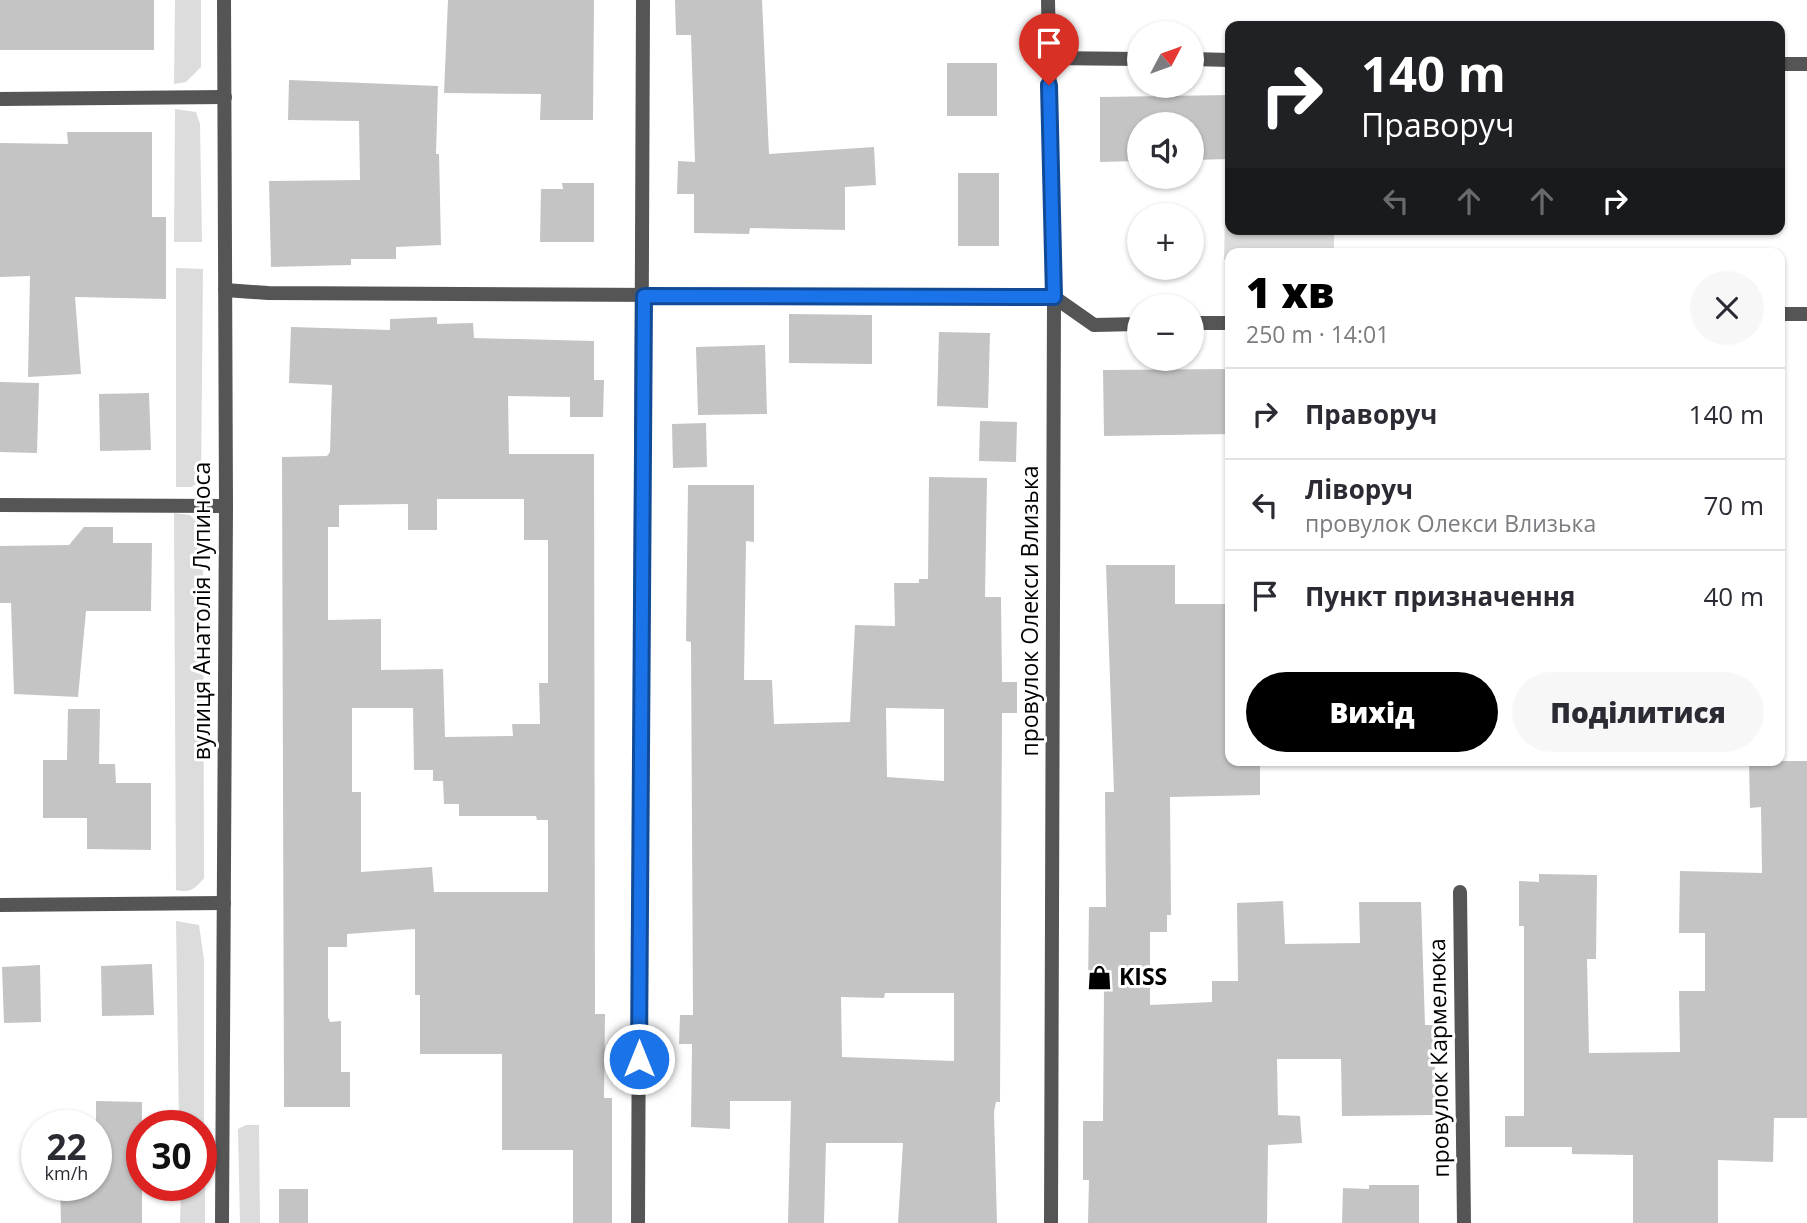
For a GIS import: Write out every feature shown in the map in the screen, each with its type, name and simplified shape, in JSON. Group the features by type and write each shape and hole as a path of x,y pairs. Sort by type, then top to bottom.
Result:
{"street":[{"name":"вулиця Анатолія Лупиноса","path":"222,1223 226,506 224,0"},
{"path":"638,1223 644,296 643,0"},
{"name":"провулок Олекси Влизька","path":"1048,0 1054,297 1051,1223"},
{"path":"1048,58 1127,59"},
{"path":"1204,59 1225,60"},
{"path":"1785,64 1807,64"},
{"path":"0,99 225,97"},
{"path":"225,290 268,293 1054,297 1094,325 1127,324"},
{"path":"1785,314 1807,314"},
{"path":"1204,323 1225,323"},
{"path":"0,505 226,506"},
{"name":"провулок Кармелюка","path":"1460,892 1464,1223"},
{"path":"0,905 224,903"}],"shaded area":[{"path":"175,0 201,0 201,67 186,82 174,84"},
{"path":"175,109 196,112 200,124 202,242 174,242"},
{"path":"1225,217 1225,235 1334,235 1334,248 1225,248 1224,260"},
{"path":"176,268 203,269 201,482 191,487 176,487"},
{"path":"174,513 190,515 203,529 204,878 195,887 185,891 176,890"},
{"path":"176,921 199,925 204,960 204,1110 179,1110"},
{"path":"246,1125 259,1125 260,1223 240,1223 238,1129"},
{"path":"181,1201 205,1201 205,1223 180,1223"}],"building":[{"path":"0,0 154,0 154,50 0,50"},
{"path":"448,0 594,0 593,120 540,120 541,94 444,93"},
{"path":"675,0 762,0 769,154 874,147 876,185 845,187 845,230 750,228 749,234 694,233 694,194 677,194 678,161 695,162 691,35 676,35"},
{"path":"947,63 997,63 997,116 947,116"},
{"path":"289,80 438,86 436,154 439,154 441,245 396,247 396,259 351,259 351,265 271,267 269,181 360,180 359,121 288,120"},
{"path":"1204,95 1225,95 1225,159 1204,160 1204,112 1127,112 1127,161 1100,162 1100,97 1204,98"},
{"path":"67,132 152,132 152,217 166,217 166,299 75,297 81,374 28,377 30,276 0,277 0,143 68,144"},
{"path":"958,173 999,173 999,246 958,246"},
{"path":"562,183 594,183 594,242 540,242 541,189 563,189"},
{"path":"789,314 872,315 872,364 789,363"},
{"path":"437,317 437,324 473,323 474,338 594,341 594,380 604,380 603,417 570,417 570,397 508,396 509,454 594,454 595,1014 605,1014 604,1098 612,1098 612,1223 573,1223 573,1150 502,1150 502,1054 420,1054 420,995 415,995 415,929 347,934 347,947 328,947 328,1017 330,1022 341,1021 341,1072 350,1072 350,1107 284,1107 282,457 327,456 330,452 332,385 289,383 291,327 390,330 390,319","holes":["437,499 524,499 524,540 548,540 548,683 539,683 540,724 512,724 513,736 445,737 443,669 381,670 381,619 328,620 328,527 339,527 339,505 408,504 408,530 437,530","352,708 413,708 414,770 433,770 433,781 443,781 444,804 459,804 459,816 536,816 537,820 548,820 548,892 434,892 432,867 361,872 361,792 352,792"]},
{"path":"939,332 990,333 988,408 937,406"},
{"path":"765,345 767,414 698,415 696,347"},
{"path":"1225,369 1225,434 1104,436 1103,370"},
{"path":"0,382 39,383 37,453 0,452"},
{"path":"149,393 151,450 100,451 99,394"},
{"path":"980,421 1017,422 1016,462 979,461"},
{"path":"706,423 707,467 673,468 672,424"},
{"path":"929,477 987,478 985,597 1001,597 1002,682 1017,682 1017,713 1002,713 1000,1102 996,1102 994,1112 997,1223 898,1223 903,1143 826,1143 824,1223 788,1223 791,1101 730,1101 730,1129 691,1127 692,1044 679,1044 680,1015 693,1015 691,642 686,641 688,485 754,485 754,542 746,541 744,680 772,680 774,724 850,722 855,625 895,626 894,583 919,583 919,579 928,579","holes":["886,708 944,709 944,781 887,777","885,993 954,993 954,1061 842,1057 841,997 884,998"]},
{"path":"84,527 113,527 113,543 152,543 151,611 86,611 78,697 14,694 11,603 0,603 0,546 69,545"},
{"path":"1106,565 1175,565 1175,604 1225,604 1225,766 1260,766 1260,795 1170,797 1171,915 1167,915 1167,932 1150,932 1150,1005 1212,1002 1212,981 1238,981 1237,903 1283,901 1285,944 1360,943 1359,902 1421,902 1425,1025 1435,1025 1435,1115 1342,1116 1341,1059 1277,1059 1278,1115 1300,1116 1302,1143 1268,1145 1267,1223 1088,1223 1089,1180 1083,1180 1083,1121 1103,1121 1104,988 1088,987 1089,907 1106,907 1105,792 1114,792"},
{"path":"68,709 100,709 99,764 115,764 116,783 151,783 151,850 87,849 87,818 43,818 43,760 67,760"},
{"path":"1785,761 1807,761 1807,1118 1774,1118 1773,1162 1718,1160 1718,1223 1633,1223 1633,1155 1572,1154 1572,1147 1505,1147 1505,1116 1524,1116 1524,926 1519,926 1519,881 1539,882 1539,874 1597,875 1596,959 1587,959 1589,1053 1680,1052 1679,991 1705,991 1705,933 1679,933 1680,871 1762,873 1761,807 1750,808 1749,766 1785,766"},
{"path":"152,964 154,1015 102,1016 101,966"},
{"path":"40,965 41,1022 4,1023 2,967"},
{"path":"96,1101 142,1102 142,1110 126,1110 126,1201 142,1201 142,1223 61,1223 60,1201 112,1201 112,1110 96,1110"},
{"path":"1369,1185 1419,1185 1419,1223 1342,1223 1343,1188 1369,1189"},
{"path":"279,1189 308,1189 308,1223 279,1223"}],"place":[{"name":"KISS","path":"1099,977"}],"route":[{"path":"639,1059 644,296 1054,297 1049,85"}]}
